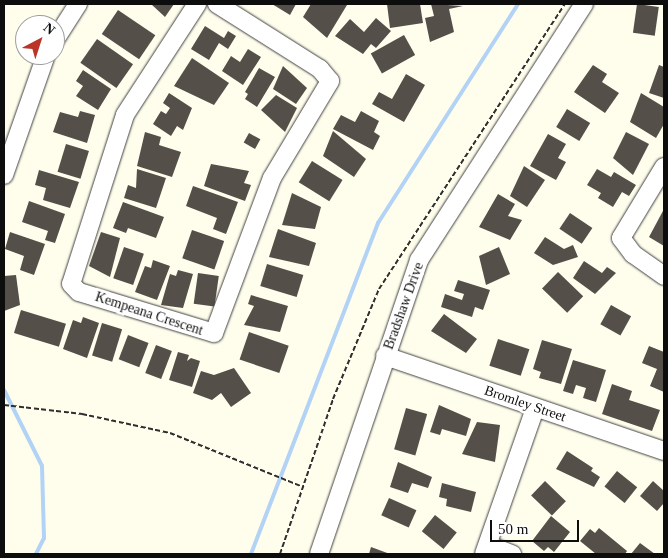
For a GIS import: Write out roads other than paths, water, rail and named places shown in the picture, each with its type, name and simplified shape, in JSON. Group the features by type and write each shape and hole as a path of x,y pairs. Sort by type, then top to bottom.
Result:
{"street":[{"path":"65,24 78,4"},
{"name":"Kempeana Crescent","path":"197,4 125,115 71,284 79,292 214,333 272,178 330,81 320,69 217,4"},
{"name":"Bradshaw Drive","path":"319,554 419,260 584,4"},
{"path":"4,175 42,65"},
{"path":"664,167 621,238 633,254 664,276"},
{"name":"Bromley Street","path":"385,356 664,451"},
{"path":"512,554 486,550 535,408"}],"waterway":[{"path":"251,554 378,223 518,4"},
{"path":"4,390 42,466 44,538 36,554"}]}
